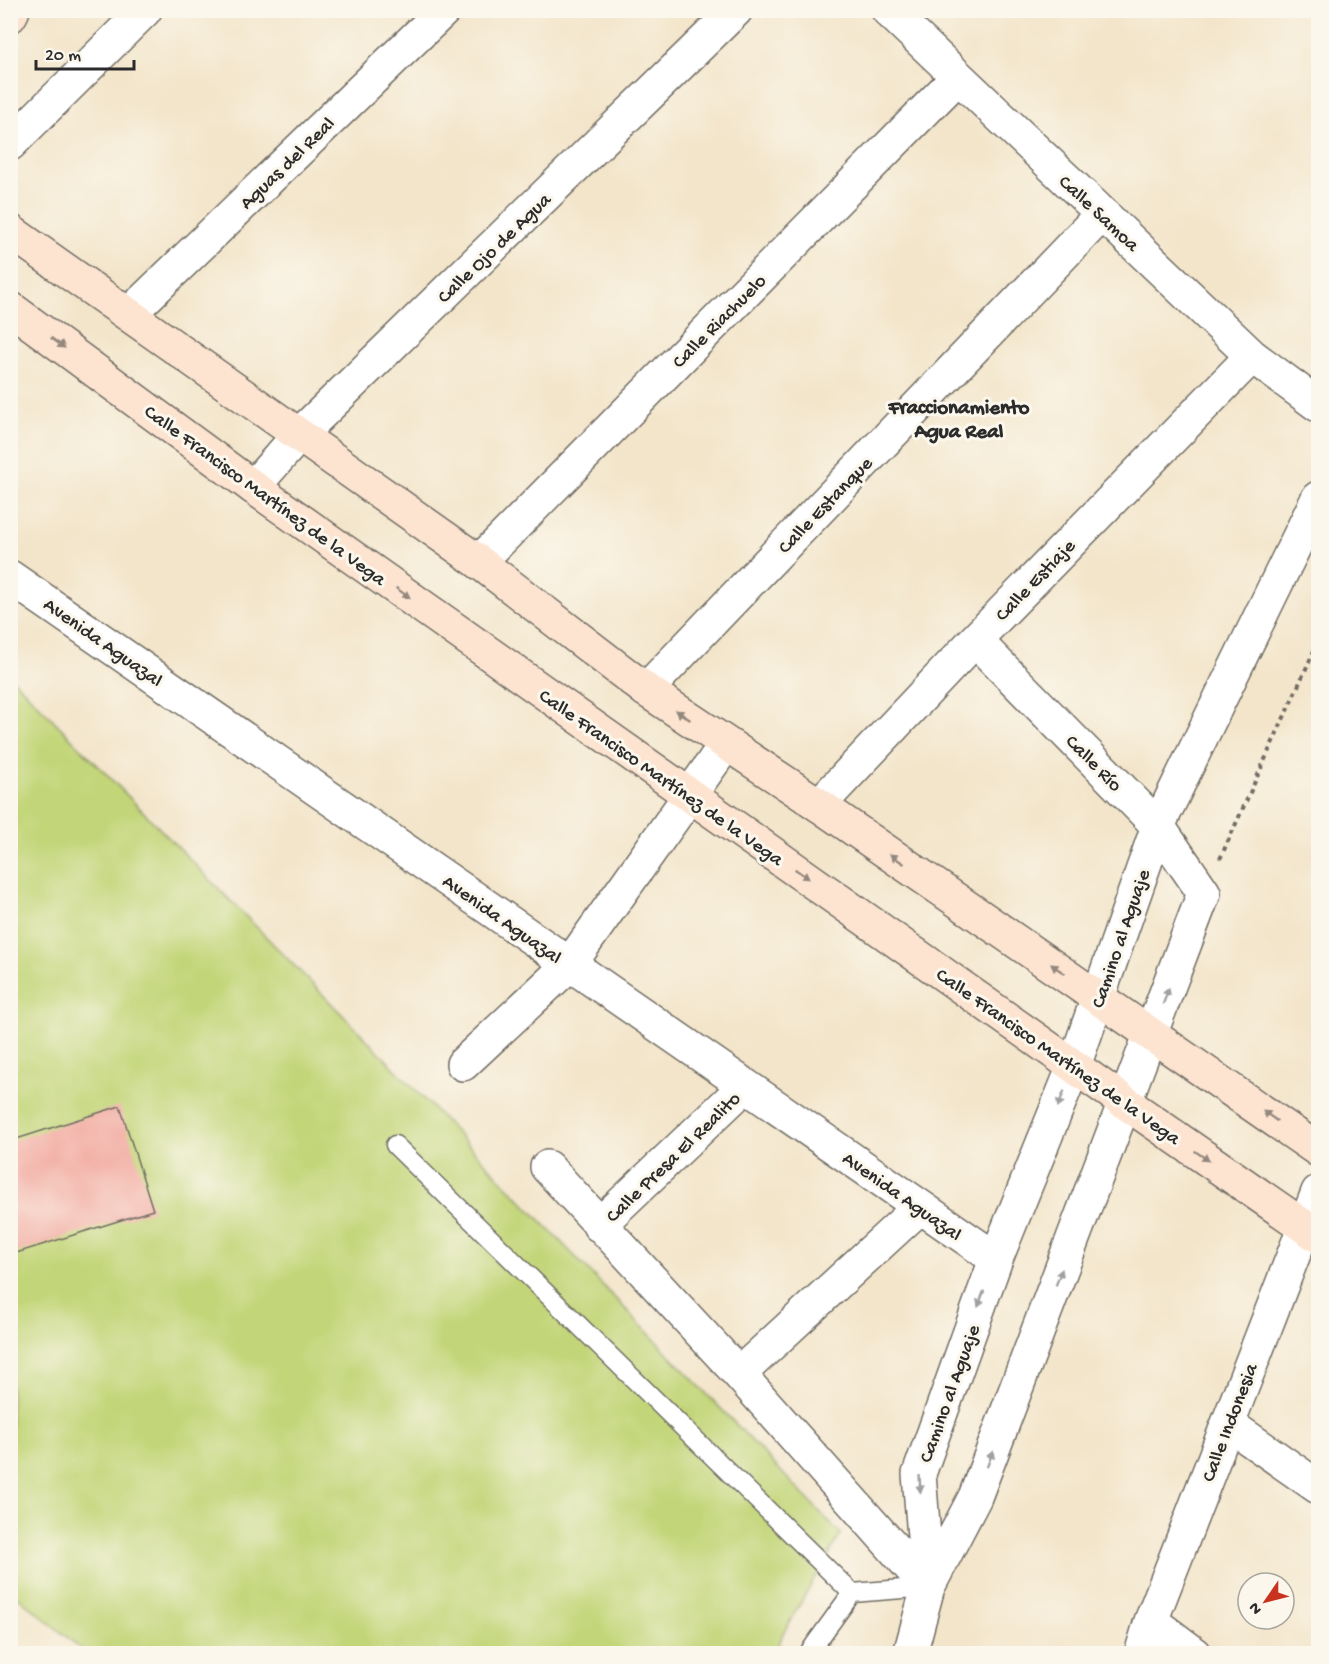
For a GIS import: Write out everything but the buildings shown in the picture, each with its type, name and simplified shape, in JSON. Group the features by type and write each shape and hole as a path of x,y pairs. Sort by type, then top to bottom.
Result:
{"street":[{"path":"10,16 13,10"},
{"path":"10,144 145,10"},
{"name":"Aguas del Real","path":"129,314 444,10"},
{"name":"Calle Ojo de Agua","path":"253,487 299,435 736,10"},
{"name":"Calle Samoa","path":"888,10 1252,356 1318,405"},
{"name":"Calle Riachuelo","path":"479,562 957,78"},
{"name":"Calle Estanque","path":"646,690 1102,214"},
{"path":"10,231 479,562 646,690 819,805 1318,1150"},
{"name":"Calle Francisco Martínez de la Vega","path":"10,308 253,487 1126,1103 1312,1231"},
{"name":"Calle Estiaje","path":"819,805 975,640 1252,356"},
{"name":"Camino al Aguaje","path":"928,1587 919,1474 996,1259 1074,1066 1158,826 1318,498"},
{"name":"Avenida Aguazal","path":"10,577 996,1259"},
{"name":"Calle Río","path":"975,640 1158,826 1204,892"},
{"path":"463,1064 570,964 726,744"},
{"path":"910,1653 928,1587 975,1497 1204,892"},
{"name":"Calle Presa El Realito","path":"599,1225 745,1086"},
{"path":"547,1167 739,1374 928,1587"},
{"name":"Calle Indonesia","path":"1141,1653 1150,1621 1228,1424 1312,1231 1318,1192"},
{"path":"739,1374 921,1207"},
{"path":"1228,1424 1318,1487"},
{"path":"1150,1621 1195,1653"}],"lane":[{"path":"395,1145 852,1593 928,1587"},
{"path":"808,1653 852,1593"}],"path":[{"path":"1204,892 1318,642"}],"green space":[{"path":"11,677 380,1053 841,1534 783,1633 776,1653 86,1653 11,1591"}],"district":[{"name":"Fraccionamiento Agua Real","path":"959,418"}]}
